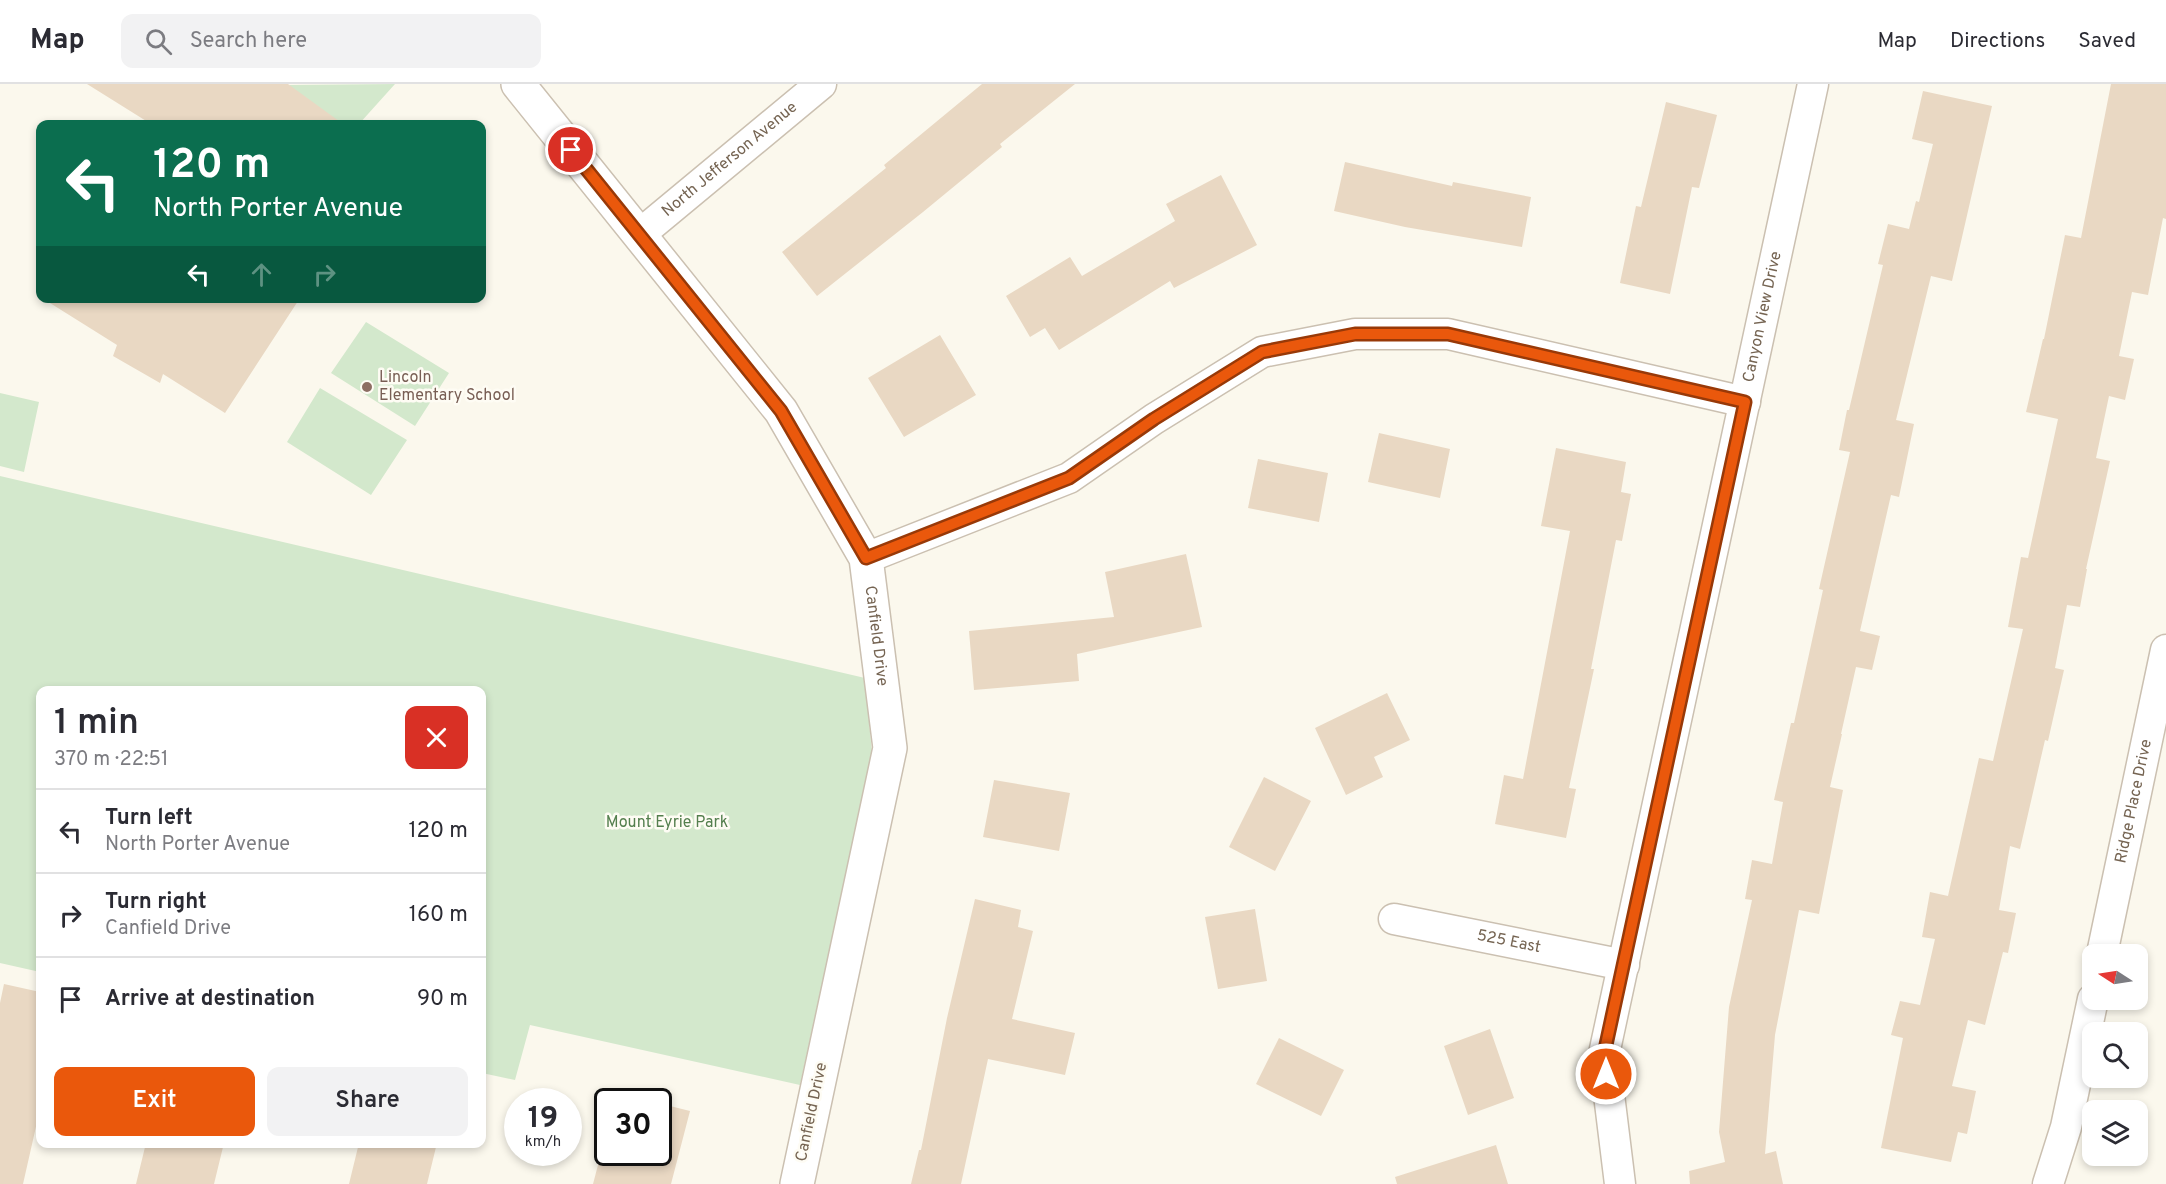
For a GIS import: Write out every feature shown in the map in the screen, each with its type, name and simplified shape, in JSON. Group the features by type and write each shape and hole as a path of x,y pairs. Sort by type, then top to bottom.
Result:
{"street":[{"name":"Canfield Drive","path":"518,84 781,411 866,558 890,748 797,1184"},
{"name":"North Jefferson Avenue","path":"639,235 821,84"},
{"name":"Canyon View Drive","path":"1620,1184 1604,1054 1813,84"},
{"path":"866,558 1069,478 1154,419 1262,352 1355,334 1448,334 1745,402"},
{"name":"Ridge Place Drive","path":"2104,944 2166,650"},
{"name":"525 East","path":"1394,919 1624,965"},
{"path":"2048,1184 2066,1127 2091,1010"}],"green space":[{"path":"395,84 363,120 322,120 289,85"},
{"path":"366,322 449,373 415,426 331,373"},
{"path":"320,388 407,440 371,495 287,442"},
{"path":"0,393 39,402 24,472 0,466"},
{"name":"Mount Eyrie Park","path":"0,476 865,678 872,753 800,1085 530,1025 515,1080 486,1074 486,686 36,686 36,971 0,963"}],"building":[{"path":"87,84 288,84 338,120 145,120"},
{"path":"982,84 1075,84 1000,144 1002,147 923,212 817,296 782,252 886,168 884,165"},
{"path":"2111,84 2166,84 2166,219 2163,218 2148,295 2132,292 2119,356 2134,359 2125,400 2109,396 2096,458 2110,461 2080,607 2067,605 2055,668 2064,670 2048,741 2045,740 2020,849 2010,846 1999,910 2016,913 2008,953 2003,952 1985,1025 1968,1020 1952,1086 1976,1091 1967,1134 1958,1132 1951,1162 1881,1148 1903,1038 1891,1035 1900,1001 1920,1005 1935,939 1922,937 1930,892 1948,896 1979,758 1993,761 2023,629 2008,627 2021,557 2028,558 2058,419 2026,412 2044,339 2065,235 2081,238"},
{"path":"1923,91 1992,106 1952,281 1931,276 1896,420 1914,424 1899,497 1891,495 1860,631 1880,636 1872,670 1856,667 1841,734 1830,787 1843,790 1819,914 1799,910 1775,1035 1765,1154 1776,1151 1783,1184 1690,1184 1689,1171 1725,1162 1719,1132 1729,1007 1752,900 1745,899 1752,860 1772,864 1783,802 1774,800 1791,723 1794,723 1823,590 1819,589 1850,452 1839,450 1883,265 1878,264 1888,224 1909,229 1916,201 1919,202 1933,144 1912,139"},
{"path":"1666,102 1717,115 1699,188 1692,187 1670,294 1620,283 1636,206 1641,207"},
{"path":"1345,162 1452,186 1453,182 1531,197 1522,247 1405,227 1334,211"},
{"path":"1221,175 1257,245 1174,288 1170,281 1059,350 1045,328 1030,337 1006,296 1070,257 1082,276 1175,221 1166,204"},
{"path":"50,303 297,303 225,413 163,374 160,383 113,356 117,345"},
{"path":"940,335 976,395 904,437 868,378"},
{"path":"1379,433 1450,449 1440,498 1368,482"},
{"path":"1556,448 1626,462 1621,492 1631,494 1622,541 1616,540 1591,669 1594,669 1569,788 1576,789 1566,838 1495,824 1504,775 1523,779 1570,531 1541,526"},
{"path":"1258,459 1328,473 1319,522 1248,508"},
{"path":"1186,554 1202,627 1077,654 1079,681 974,690 969,631 1114,617 1105,572"},
{"path":"1387,693 1410,740 1374,757 1383,777 1346,795 1315,728"},
{"path":"1264,777 1311,801 1275,871 1229,847"},
{"path":"994,780 1070,793 1059,851 983,837"},
{"path":"975,899 1021,910 1018,927 1033,931 1012,1019 1075,1033 1065,1075 988,1059 961,1184 911,1184 919,1150 921,1150 947,1018"},
{"path":"1255,909 1267,981 1218,989 1205,917"},
{"path":"4,984 36,991 36,1127 23,1184 0,1184 0,1003"},
{"path":"1490,1029 1514,1098 1468,1115 1444,1046"},
{"path":"1279,1038 1344,1070 1321,1116 1256,1084"},
{"path":"672,1106 690,1111 671,1184 593,1184 598,1166 672,1166"},
{"path":"1496,1145 1508,1184 1397,1184 1395,1177"},
{"path":"145,1148 223,1148 214,1184 136,1184"},
{"path":"358,1148 436,1148 427,1184 349,1184"}],"place":[{"name":"Lincoln Elementary School","path":"367,387"}],"route":[{"path":"571,150 781,411 866,558 1069,478 1154,419 1262,352 1355,334 1448,334 1745,402 1604,1054 1606,1074"}]}
